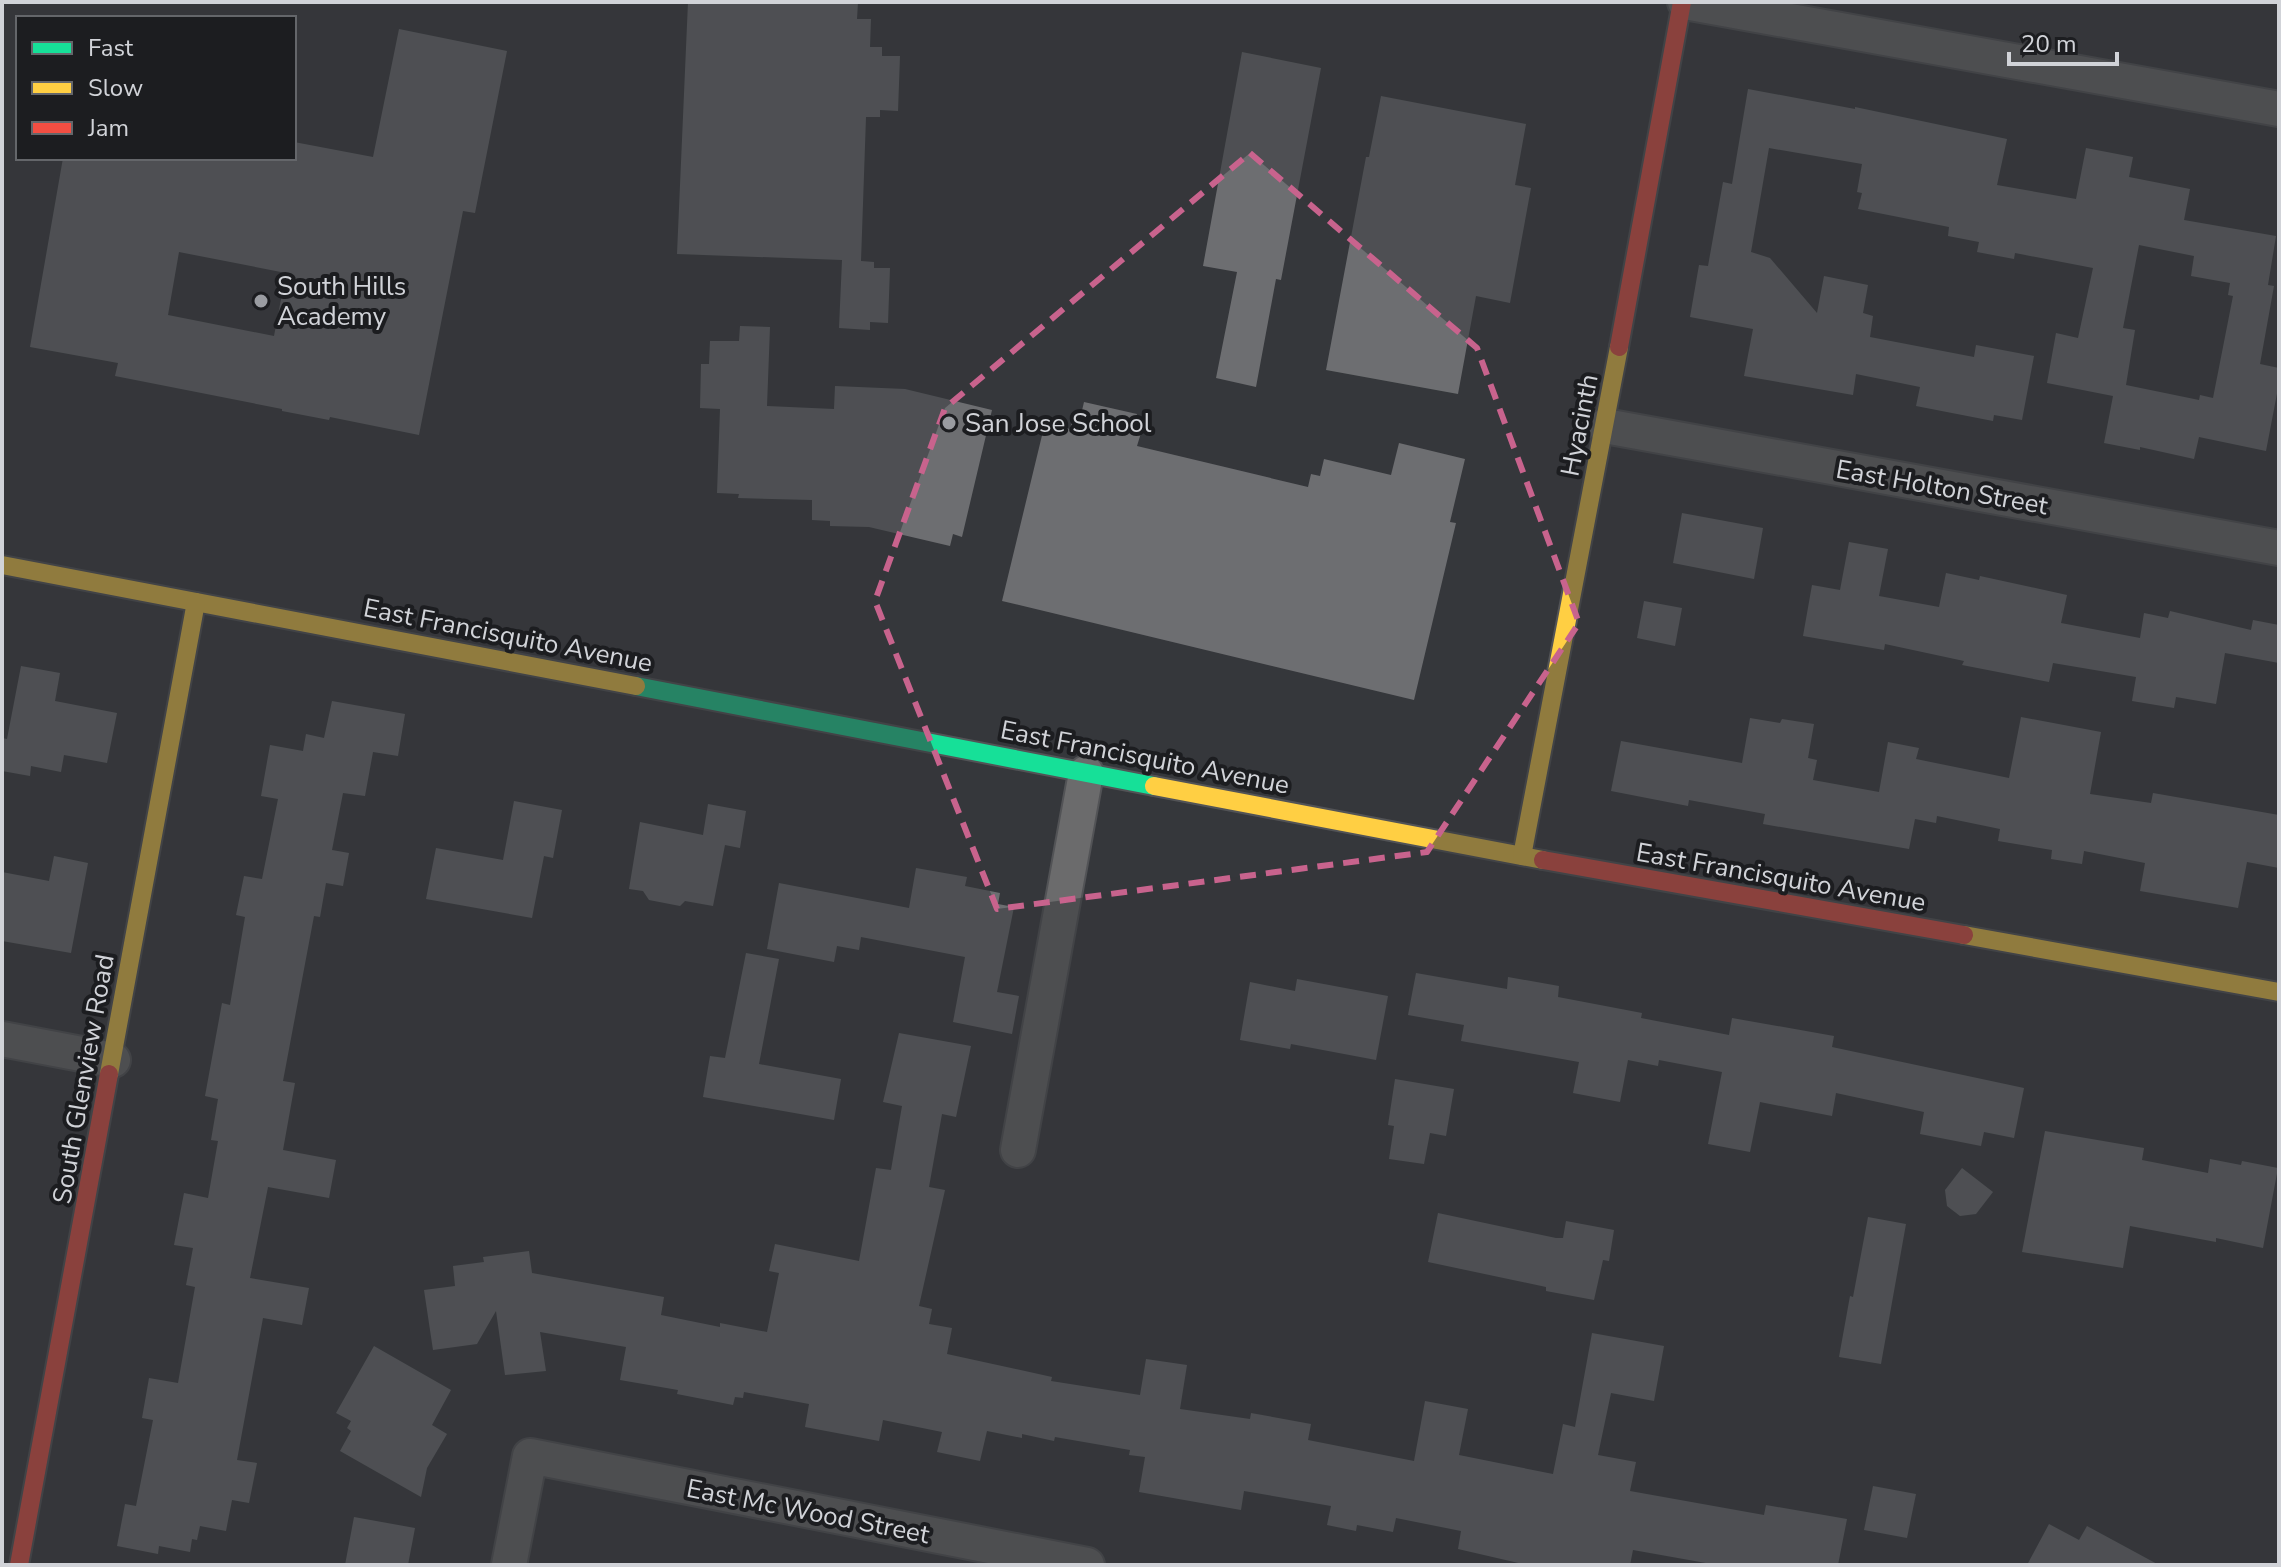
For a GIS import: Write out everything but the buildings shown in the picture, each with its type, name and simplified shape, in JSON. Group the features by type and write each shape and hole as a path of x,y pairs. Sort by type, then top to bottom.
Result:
{"street":[{"path":"1684,2 2279,109"},
{"name":"Hyacinth","path":"1522,856 1684,2"},
{"name":"East Holton Street","path":"1605,426 2279,548"},
{"name":"East Francisquito Avenue","path":"2,565 1522,856 2279,992"},
{"name":"South Glenview Road","path":"19,1565 196,602"},
{"path":"1018,1150 1086,773"},
{"path":"2,1039 113,1060"},
{"name":"East Mc Wood Street","path":"509,1565 530,1456 996,1557 1087,1565"}],"highlighted area":[{"path":"1250,153 1477,348 1579,623 1427,852 997,909 875,601 945,408"}],"traffic: fast":[{"path":"636,686 1154,786"}],"traffic: slow":[{"path":"1522,856 1619,347"},
{"path":"2,565 636,686"},
{"path":"109,1074 196,602"},
{"path":"1154,786 1543,860"},
{"path":"1964,935 2279,992"}],"traffic: jam":[{"path":"1619,347 1682,2"},
{"path":"1543,860 1964,935"},
{"path":"19,1565 109,1074"}],"place":[{"name":"South Hills Academy","path":"261,301"},
{"name":"San Jose School","path":"949,423"}]}
